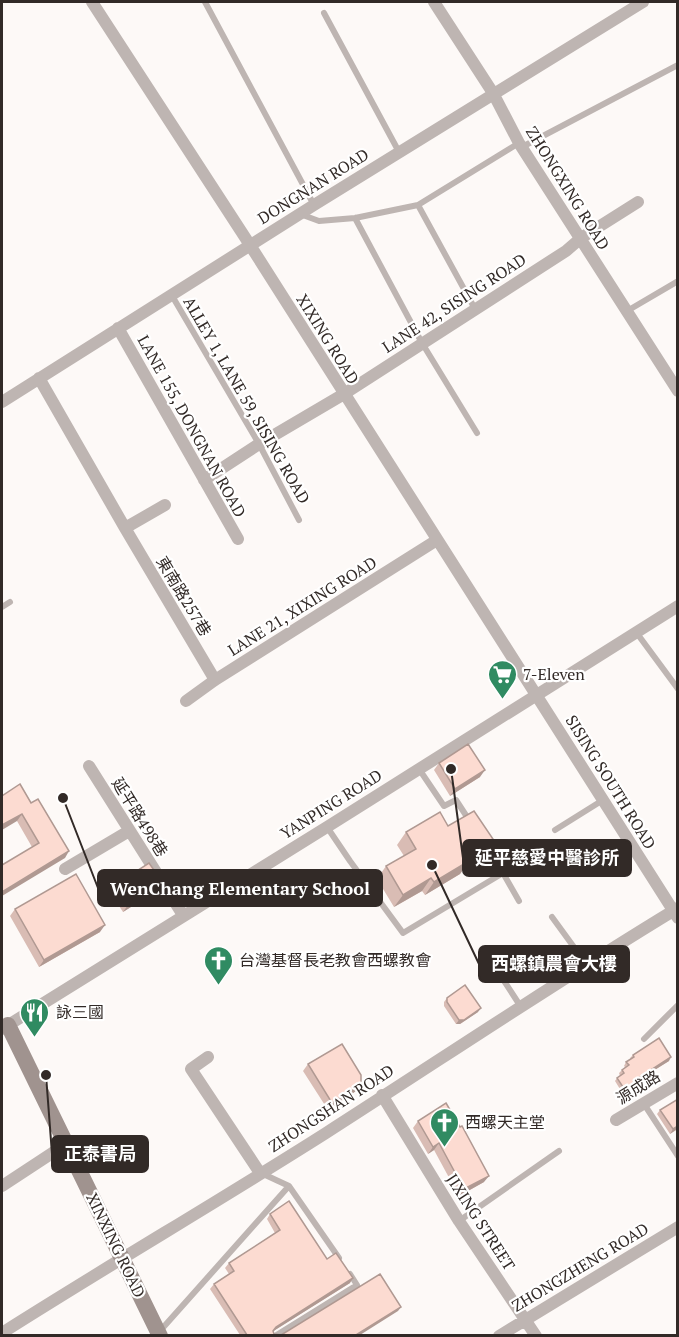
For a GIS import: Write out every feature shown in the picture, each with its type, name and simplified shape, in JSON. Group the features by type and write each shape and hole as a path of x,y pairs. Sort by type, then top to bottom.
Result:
{"street":[{"name":"XIXING ROAD","path":"92,2 536,694"},
{"name":"ZHONGXING ROAD","path":"434,2 493,93 520,145 678,391"},
{"name":"DONGNAN ROAD","path":"2,402 299,214 643,2"},
{"name":"LANE 42, SISING ROAD","path":"204,480 259,444 344,394 638,202"},
{"name":"LANE 155, DONGNAN ROAD","path":"118,328 238,539"},
{"name":"東南路257巷","path":"39,378 215,680"},
{"path":"125,528 165,505"},
{"name":"LANE 21, XIXING ROAD","path":"186,701 215,680 437,540"},
{"name":"YANPING ROAD","path":"5,1027 678,606"},
{"name":"SISING SOUTH ROAD","path":"536,694 676,912"},
{"name":"延平路498巷","path":"89,766 183,915"},
{"path":"65,869 129,831"},
{"name":"ZHONGSHAN ROAD","path":"2,1333 325,1133 587,965 676,912"},
{"name":"XINXING ROAD","path":"5,1027 66,1144 158,1334"},
{"path":"208,1057 191,1069 260,1173"},
{"name":"源成路","path":"616,1120 678,1083"},
{"name":"JIXING STREET","path":"382,1095 459,1221 536,1335"},
{"path":"2,1186 66,1144"},
{"name":"ZHONGZHENG ROAD","path":"499,1335 678,1227"}],"lane":[{"path":"205,2 314,205"},
{"path":"324,13 399,152"},
{"path":"299,214 319,221 355,218 418,205 520,145 678,65"},
{"path":"418,205 475,309"},
{"path":"355,218 422,343 477,433"},
{"path":"627,311 678,281"},
{"name":"ALLEY 1, LANE 59, SISING ROAD","path":"171,294 259,444 299,520"},
{"path":"2,607 10,602"},
{"path":"636,632 678,688"},
{"path":"418,769 444,806 456,800 474,828"},
{"path":"555,830 603,800"},
{"path":"327,827 402,933 503,873"},
{"path":"480,837 519,901"},
{"path":"552,917 587,965"},
{"path":"497,970 521,1007"},
{"path":"644,1039 678,1005"},
{"path":"644,1104 678,1156"},
{"path":"459,1221 559,1151"},
{"path":"260,1173 289,1186 357,1285 275,1335"},
{"path":"158,1334 289,1186"}],"building":[{"path":"468,744 485,770 455,789 439,763"},
{"path":"20,784 31,803 38,799 69,851 2,892 2,865 39,843 22,814 2,825 2,796"},
{"path":"474,811 493,839 466,855 469,861 434,882 431,878 403,895 386,866 416,849 406,832 440,812 448,826"},
{"path":"149,863 163,883 128,905 115,885"},
{"path":"76,874 105,925 44,960 15,909"},
{"path":"465,985 481,1008 464,1020 459,1020 447,1002 447,998"},
{"path":"659,1038 671,1057 637,1079 639,1082 625,1090 617,1078 629,1065 626,1062"},
{"path":"342,1044 361,1075 361,1084 332,1103 308,1064"},
{"path":"678,1099 678,1126 673,1129 660,1110"},
{"path":"446,1103 460,1127 462,1126 489,1176 464,1189 439,1143 433,1147 418,1121"},
{"path":"289,1201 327,1259 336,1253 353,1278 276,1327 274,1334 281,1335 247,1335 214,1284 234,1271 229,1263 280,1230 270,1214"},
{"path":"380,1274 401,1307 356,1335 281,1335"}],"place":[{"name":"7-Eleven","path":"502,700"},
{"name":"延平慈愛中醫診所","path":"451,769"},
{"name":"WenChang Elementary School","path":"63,798"},
{"name":"西螺鎮農會大樓","path":"432,865"},
{"name":"台灣基督長老教會西螺教會","path":"218,986"},
{"name":"詠三國","path":"35,1038"},
{"name":"正泰書局","path":"46,1075"},
{"name":"西螺天主堂","path":"444,1148"}]}
